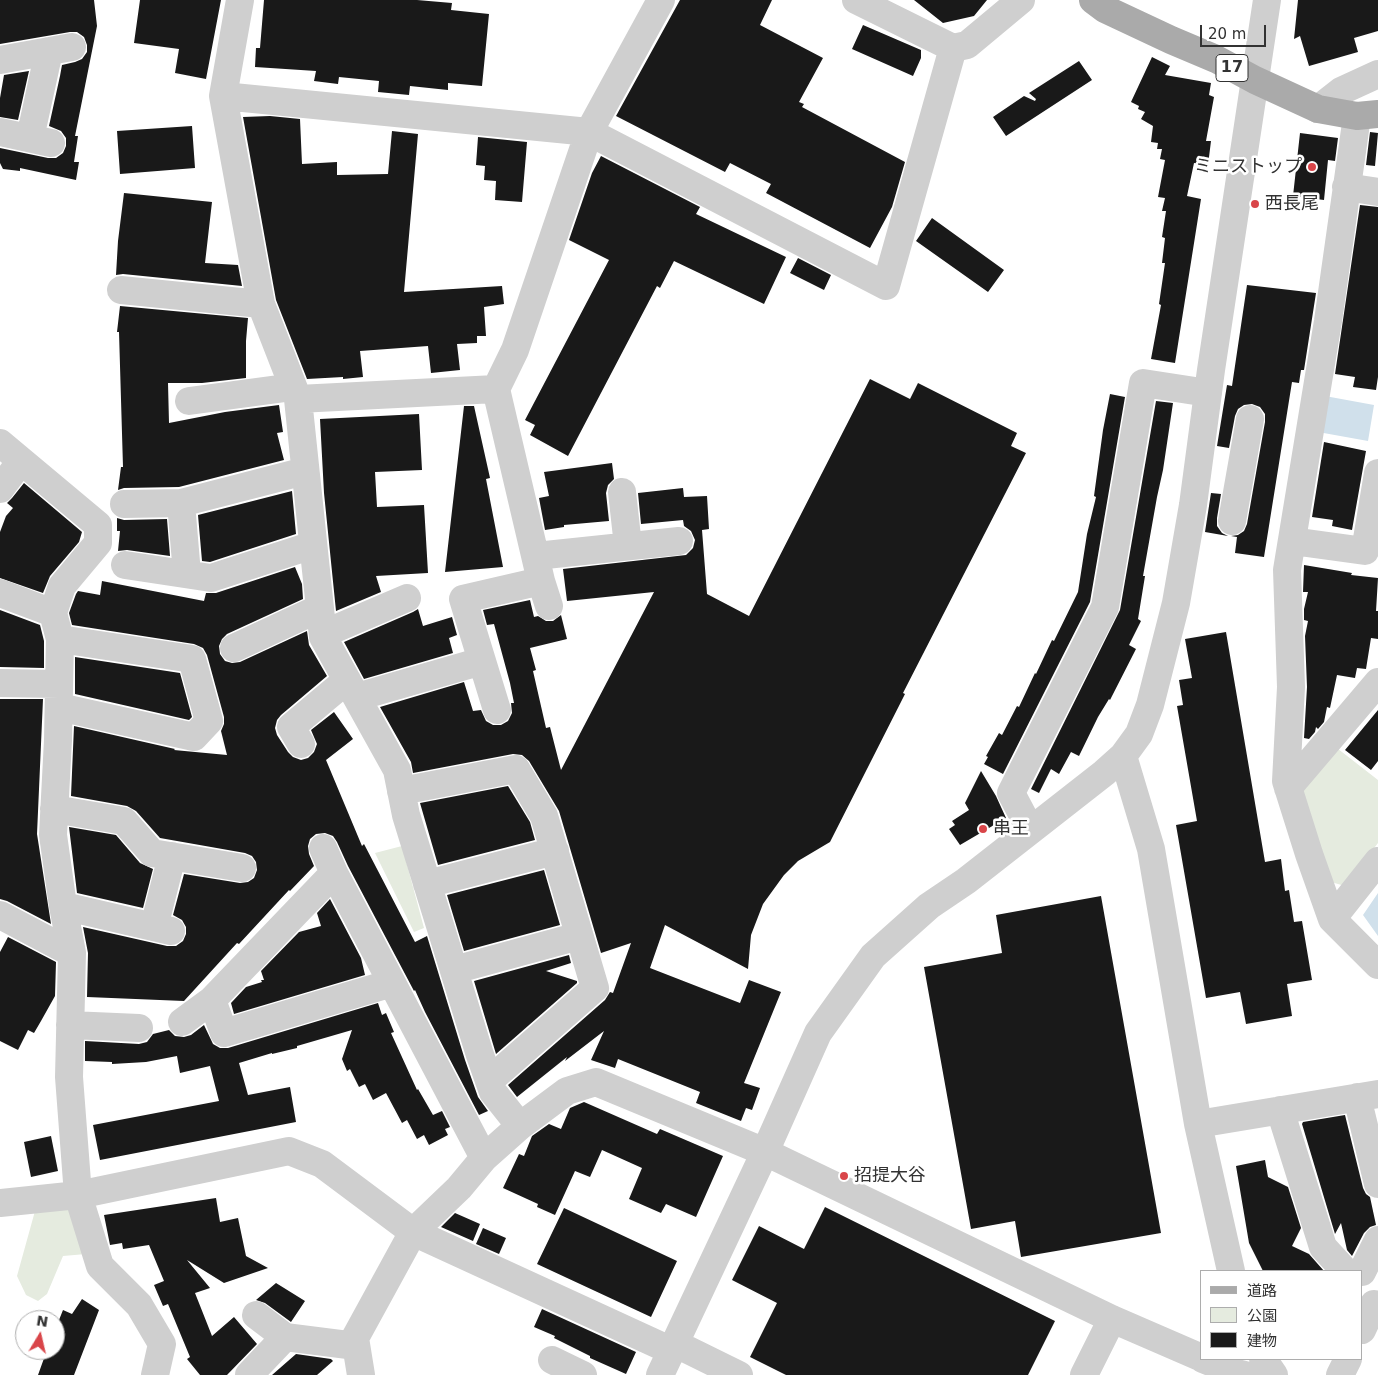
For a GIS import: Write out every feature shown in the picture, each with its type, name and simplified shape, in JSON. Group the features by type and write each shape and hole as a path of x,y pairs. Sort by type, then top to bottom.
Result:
{"main road":[{"name":"17","path":"1092,0 1105,9 1216,59 1255,80 1318,109 1367,115"}],"street":[{"path":"240,0 223,96 261,304 295,393 306,471 321,621 352,689 397,770 406,815 489,1081 493,1092 520,1126"},
{"path":"542,581 496,389 515,350 589,132 660,0"},
{"path":"856,0 953,48 967,45 1021,0"},
{"path":"660,1375 765,1152 818,1033 873,956 929,906 966,881 1030,829 1104,773 1124,756 1139,734 1150,706 1176,602 1267,0"},
{"path":"223,96 589,132 886,286 953,48"},
{"path":"0,60 60,49 41,141 0,132"},
{"path":"1318,109 1341,91 1378,74"},
{"path":"1367,115 1346,187 1328,321 1287,570 1291,687 1286,781 1332,919 1378,965"},
{"path":"1346,187 1378,192"},
{"path":"121,290 261,304"},
{"path":"1030,829 1010,793 1105,607 1143,383 1208,394"},
{"path":"189,401 295,393 496,389"},
{"path":"1232,521 1250,419"},
{"path":"0,443 98,525 98,543 62,586 53,612 60,640 53,835 62,906 72,953 69,1077 78,1196 100,1266 139,1306 162,1344 155,1375"},
{"path":"0,488 21,461"},
{"path":"1198,464 1240,470"},
{"path":"124,504 181,503 306,471"},
{"path":"1292,541 1365,551 1378,473"},
{"path":"622,492 628,546"},
{"path":"181,503 187,574"},
{"path":"496,710 463,599 542,581 628,546 679,541"},
{"path":"125,565 211,578 313,545"},
{"path":"0,593 53,612"},
{"path":"234,648 321,621 407,598"},
{"path":"0,683 59,696 194,737 209,721 192,659 60,640"},
{"path":"301,744 292,727 352,689 482,661"},
{"path":"1288,788 1378,682"},
{"path":"1124,756 1151,849 1198,1124 1231,1270"},
{"path":"401,791 516,769 544,816 594,988 489,1081"},
{"path":"54,809 124,821 152,853 242,868"},
{"path":"323,848 334,873 484,1158"},
{"path":"427,884 554,851"},
{"path":"62,906 162,929 172,856"},
{"path":"1332,919 1378,861"},
{"path":"182,1022 212,1000 334,873"},
{"path":"2,920 72,953"},
{"path":"454,970 579,936"},
{"path":"212,1000 224,1032 392,983"},
{"path":"70,1025 139,1028"},
{"path":"361,1375 355,1338 413,1232 459,1188 484,1158 520,1126 567,1091 596,1082 765,1152 1112,1319 1200,1357"},
{"path":"1198,1124 1368,1095 1378,1184"},
{"path":"1280,1110 1323,1247 1333,1266"},
{"path":"0,1203 78,1196 289,1151 322,1164 413,1232 739,1375"},
{"path":"1363,1270 1378,1240"},
{"path":"1363,1327 1371,1301"},
{"path":"256,1315 285,1337 356,1346"},
{"path":"1084,1375 1112,1319"},
{"path":"249,1375 285,1337"},
{"path":"552,1360 583,1375"},
{"path":"1208,1360 1245,1375"},
{"path":"1265,1360 1274,1375"},
{"path":"1340,1375 1348,1360"}],"green space":[{"path":"1333,745 1378,780 1378,843 1345,886 1331,882 1302,798 1303,785"},
{"path":"402,846 424,928 414,932 375,853"},
{"path":"72,1205 86,1254 63,1256 47,1294 38,1301 26,1295 17,1276 35,1211"}],"shaded area":[{"path":"1325,396 1374,405 1368,441 1318,432"},
{"path":"1378,893 1378,936 1363,915"}],"building":[{"path":"0,0 94,0 97,26 75,136 78,136 74,162 79,162 76,180 20,168 20,171 3,169 0,163 0,148 48,158 56,158 63,153 66,146 66,138 61,131 49,126 62,65 82,59 87,52 87,45 84,37 77,32 0,44"},
{"path":"140,0 221,0 206,79 175,73 179,49 134,43"},
{"path":"264,0 417,0 452,3 451,10 489,14 482,86 448,83 448,90 410,86 409,95 378,92 379,81 339,77 338,84 314,81 316,71 255,67 256,48 260,48"},
{"path":"680,0 772,0 760,25 823,58 799,102 804,104 802,107 905,162 892,207 870,248 766,193 771,184 730,163 725,172 616,116"},
{"path":"914,0 987,0 974,16 943,23"},
{"path":"1298,0 1378,0 1378,31 1354,38 1358,52 1309,66 1300,36 1294,39"},
{"path":"863,25 921,50 921,58 913,76 852,49"},
{"path":"1152,57 1170,66 1165,75 1211,83 1209,95 1214,97 1206,141 1211,141 1208,165 1194,163 1187,196 1201,199 1175,363 1151,359 1161,305 1159,304 1165,263 1162,263 1165,238 1162,237 1166,211 1162,211 1165,198 1158,197 1165,160 1160,159 1162,149 1157,149 1158,143 1151,142 1153,126 1141,119 1145,112 1138,109 1139,106 1131,102"},
{"path":"1079,61 1092,80 1006,136 993,117 1024,96 1035,101 1036,99 1029,93"},
{"path":"29,71 18,120 0,117 0,98 4,75"},
{"path":"270,116 300,119 302,164 337,162 337,175 388,174 392,131 418,134 404,292 502,286 504,304 484,307 486,336 477,336 477,343 457,344 460,370 431,373 428,346 360,351 363,377 307,379 276,300 243,117"},
{"path":"192,126 195,168 120,174 117,131"},
{"path":"1370,132 1378,133 1375,166 1366,165"},
{"name":"ミニストップ","path":"1300,133 1338,138 1335,161 1328,160 1324,200 1293,196"},
{"path":"478,137 527,142 522,202 495,200 496,181 484,180 485,166 476,165"},
{"path":"601,156 700,207 696,214 786,257 764,304 674,261 660,288 657,286 568,456 530,435 535,425 525,420 609,260 569,240 592,173"},
{"path":"124,193 212,202 205,263 238,265 242,286 123,274 116,275"},
{"path":"1360,205 1378,207 1378,377 1376,390 1353,387 1355,377 1335,374"},
{"path":"932,218 1004,270 988,292 916,241"},
{"path":"798,258 831,275 824,290 790,273"},
{"path":"1247,285 1316,293 1304,370 1301,370 1299,383 1292,382 1264,557 1235,553 1237,537 1231,536 1238,535 1244,531 1247,524 1265,422 1265,414 1260,407 1252,404 1244,405 1238,409 1229,448 1217,446 1227,385 1232,386"},
{"path":"120,306 248,318 246,378 202,383 168,383 169,423 225,412 279,405 283,432 277,433 284,460 179,487 124,488 118,490 121,467 123,467 119,332 117,332"},
{"path":"870,379 910,399 918,383 1017,433 1011,446 1026,453 903,693 905,694 830,842 798,861 784,875 763,904 751,935 748,969 665,925 650,968 740,1003 749,980 781,992 744,1083 760,1088 752,1110 746,1108 741,1121 696,1103 700,1092 618,1059 615,1068 591,1060 604,1031 565,1061 567,1057 517,1097 508,1085 605,1000 610,992 613,993 631,943 601,953 559,811 529,761 522,755 513,754 413,773 411,762 380,707 464,682 473,711 481,710 486,721 493,725 501,725 508,721 512,713 511,703 514,703 510,683 494,624 487,625 483,610 530,600 534,617 538,616 546,621 553,621 561,615 567,639 530,648 536,670 533,671 546,728 550,727 561,770 654,592 567,601 563,569 686,555 693,548 695,540 691,531 684,526 683,520 641,524 638,493 683,488 684,497 707,496 709,529 702,530 707,594 749,616"},
{"path":"1110,394 1125,397 1090,602 1003,774 984,764 988,757 986,756 999,733 1002,735 1017,706 1019,707 1078,592 1087,534 1096,497 1094,496"},
{"path":"1156,401 1173,403 1163,470 1143,576 1145,576 1138,619 1141,621 1129,645 1136,649 1110,700 1098,717 1079,756 1071,752 1059,774 1051,769 1039,793 1031,789 1120,610"},
{"path":"464,406 474,406 490,478 486,479 503,567 445,572"},
{"path":"419,414 422,470 375,472 377,507 424,505 428,573 376,576 381,592 336,611 324,493 320,419"},
{"path":"1324,442 1366,451 1352,530 1332,526 1333,520 1312,517"},
{"path":"612,463 614,479 608,485 606,493 609,521 564,525 564,527 545,530 539,498 549,496 544,472"},
{"path":"24,483 82,532 79,542 50,576 43,593 0,578 0,532 6,516 13,508 7,503"},
{"path":"292,491 296,534 210,562 202,561 198,515"},
{"path":"1211,493 1221,494 1217,526 1222,533 1228,536 1205,532"},
{"path":"117,518 124,520 167,519 170,556 127,550 118,551 120,531 117,531"},
{"path":"1304,565 1352,573 1351,575 1378,578 1376,611 1378,611 1378,639 1371,638 1366,669 1357,668 1355,678 1337,675 1330,708 1327,707 1324,722 1318,729 1316,727 1315,732 1309,739 1304,738 1307,687 1305,636 1308,621 1304,620 1304,609 1308,592 1303,592"},
{"path":"295,567 302,584 303,599 227,634 219,646 220,654 225,661 232,663 240,662 307,631 309,645 327,676 281,715 277,720 275,728 277,735 293,757 301,760 308,758 314,752 317,744 311,730 334,712 353,739 326,760 362,846 364,844 415,942 427,936 465,1060 478,1097 488,1111 479,1115 337,842 333,836 325,833 316,834 310,839 308,846 309,854 314,866 239,944 237,943 184,1001 87,997 88,953 83,927 167,946 176,946 183,941 186,934 186,927 182,920 173,915 184,874 240,883 248,882 254,878 257,870 256,862 252,856 245,853 160,838 136,811 127,806 71,796 74,726 174,750 227,755 221,731 224,717 207,655 203,648 194,644 72,625 69,613 76,594 78,591 100,595 102,581 204,601 206,593 216,593"},
{"path":"418,609 423,626 452,617 457,635 449,638 453,653 364,679 344,642"},
{"path":"0,610 40,625 44,641 44,668 0,667"},
{"path":"1226,632 1265,862 1281,859 1285,891 1289,890 1294,922 1302,921 1312,980 1287,984 1292,1016 1246,1024 1240,992 1206,998 1176,825 1197,821 1177,706 1183,705 1179,680 1192,678 1185,639"},
{"path":"75,657 180,673 192,717 189,720 75,694"},
{"path":"0,699 43,699 37,834 51,924 0,899"},
{"path":"1378,710 1378,761 1371,770 1345,750"},
{"path":"981,771 996,796 1006,818 960,845 949,829 955,825 952,821 969,810 965,803"},
{"path":"508,786 530,822 535,840 438,865 420,803"},
{"path":"69,827 116,835 140,863 153,869 143,908 77,893"},
{"path":"544,870 560,925 464,951 447,895"},
{"path":"1101,896 1161,1233 1021,1257 1015,1221 971,1229 924,967 1002,953 996,915"},
{"path":"330,899 361,958 365,975 234,1014 231,1003 246,987 264,980 261,971 299,932 321,926 317,913"},
{"path":"8,937 56,962 55,996 34,1033 28,1030 18,1050 0,1041 0,952"},
{"path":"569,955 571,963 546,971 577,981 577,983 496,1054 474,981"},
{"path":"378,1003 382,1015 386,1013 394,1032 391,1033 417,1090 433,1115 442,1111 450,1127 445,1129 448,1135 429,1145 424,1135 417,1139 407,1120 402,1123 386,1093 373,1100 365,1084 359,1087 350,1069 347,1071 342,1059 352,1030 297,1046 297,1048 239,1063 248,1095 290,1087 296,1122 100,1160 93,1125 219,1101 210,1066 180,1073 177,1056 146,1062 112,1064 112,1062 85,1061 85,1041 139,1044 147,1042 153,1034 169,1030 175,1036 184,1037 191,1035 204,1025 213,1044 220,1048 228,1048"},
{"path":"584,1102 657,1134 660,1129 723,1156 696,1217 666,1204 661,1213 629,1199 642,1168 602,1150 590,1177 575,1171 555,1215 537,1207 538,1204 503,1188 519,1154 524,1156 532,1136 549,1124 561,1129 570,1108"},
{"path":"1345,1115 1363,1188 1370,1197 1376,1225 1370,1227 1364,1233 1352,1256 1347,1250 1341,1223 1335,1234 1302,1124 1303,1122"},
{"path":"51,1136 58,1171 31,1177 24,1142"},
{"path":"1265,1160 1268,1177 1288,1187 1301,1228 1292,1246 1309,1254 1323,1270 1262,1270 1249,1243 1236,1166"},
{"path":"216,1198 220,1222 238,1218 246,1256 268,1268 224,1283 187,1260 210,1288 195,1293 212,1336 234,1317 257,1344 227,1375 200,1375 187,1359 190,1357 168,1304 163,1306 154,1285 164,1281 149,1245 123,1249 122,1243 110,1245 104,1215"},
{"path":"825,1207 1055,1321 1028,1375 786,1375 750,1357 777,1303 732,1280 759,1226 804,1249"},
{"path":"564,1208 677,1261 651,1317 537,1264"},
{"path":"455,1213 480,1224 473,1241 441,1227"},
{"path":"483,1228 506,1238 499,1254 476,1244"},
{"path":"276,1283 305,1301 291,1322 265,1303 256,1300"},
{"path":"82,1299 99,1310 74,1375 38,1375 43,1360 65,1360 65,1311 72,1314"},
{"path":"542,1309 636,1352 626,1374 590,1358 590,1356 554,1338 555,1336 534,1327"},
{"path":"296,1354 331,1359 333,1361 317,1375 272,1375"}],"place":[{"name":"ミニストップ","path":"1312,167"},
{"name":"西長尾","path":"1255,204"},
{"name":"串王","path":"983,829"},
{"name":"招提大谷","path":"844,1176"}]}
